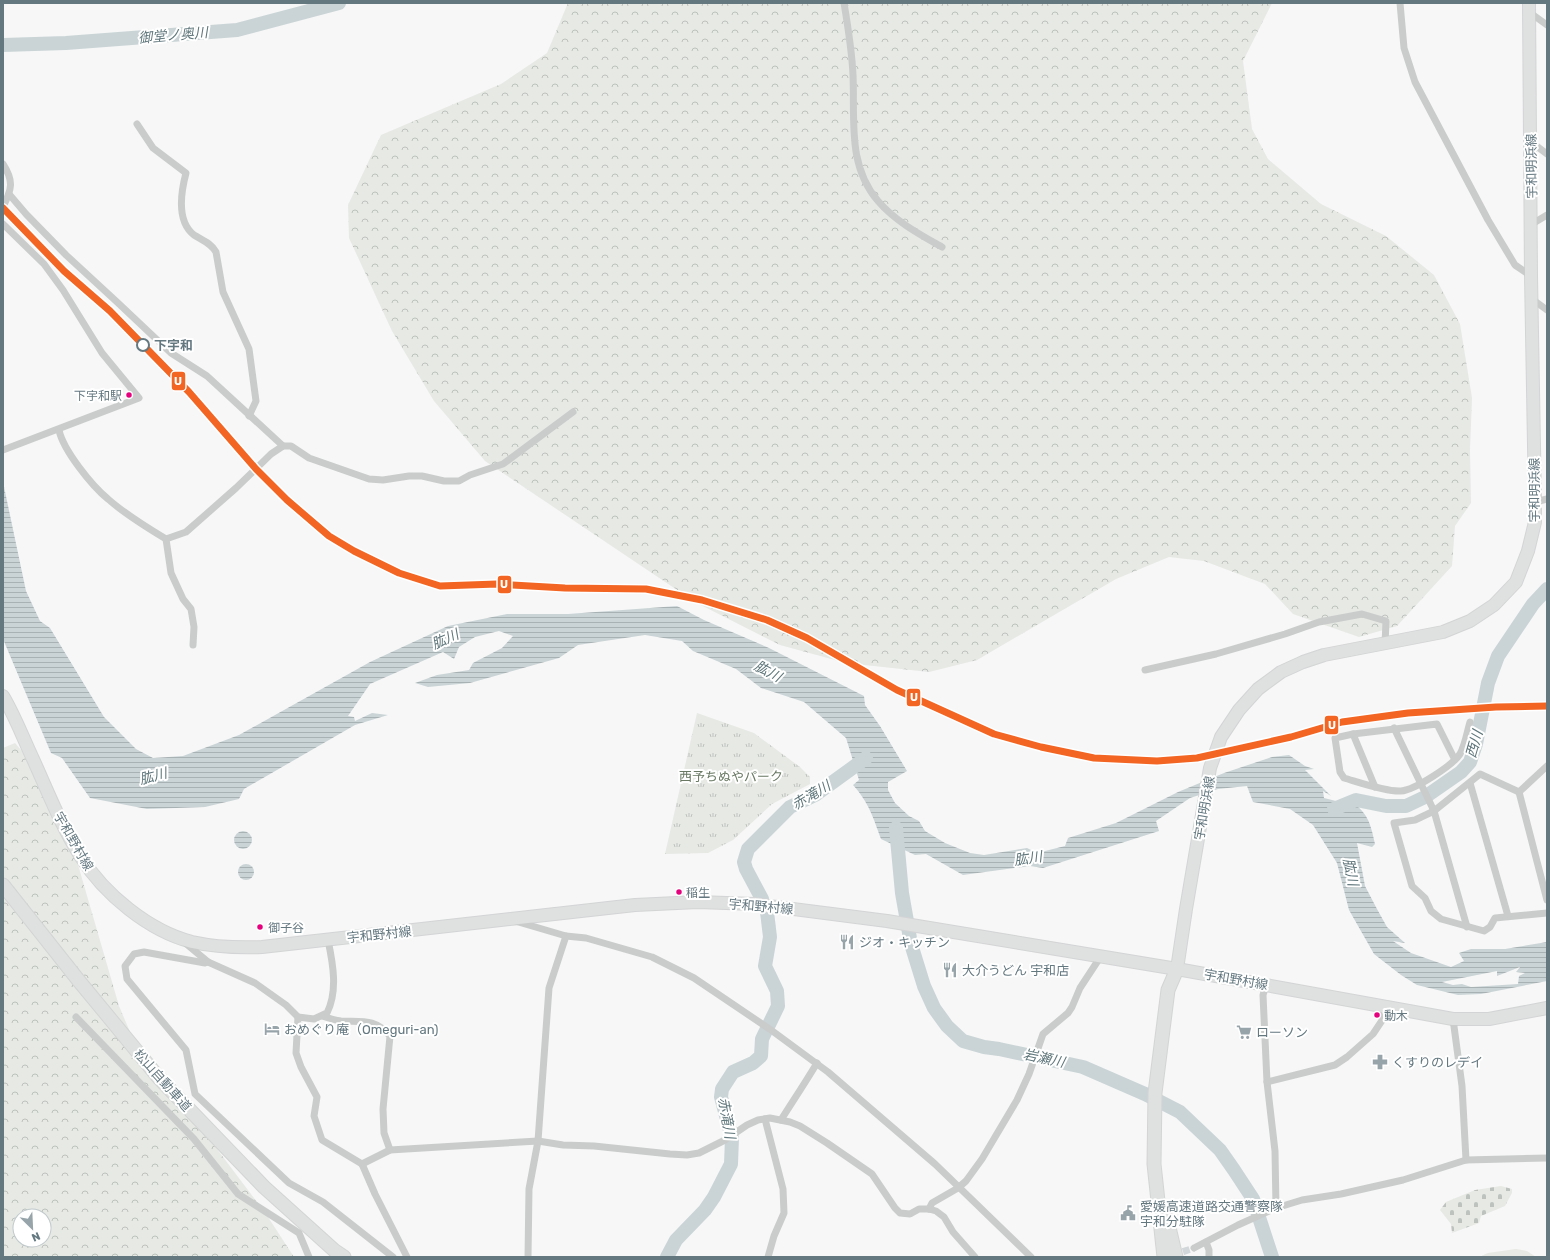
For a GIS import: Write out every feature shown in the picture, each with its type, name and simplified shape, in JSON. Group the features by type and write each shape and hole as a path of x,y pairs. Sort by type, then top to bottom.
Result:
{"highway":[{"name":"松山自動車道","path":"3,885 79,981 159,1078 264,1187 335,1251 344,1257"},
{"path":"1164,1257 1154,1164 1161,1074 1177,990 1177,969"},
{"path":"1156,1152 1170,1232 1176,1257"},
{"path":"1170,1232 1173,1257"}],"main road":[{"name":"宇和明浜線","path":"1177,969 1210,768 1221,737 1239,710 1258,690 1281,672 1303,662 1324,655 1444,632 1470,621 1494,605 1516,582 1528,551 1535,522 1529,7"},
{"name":"宇和野村線","path":"3,696 63,825 81,858 107,890 122,904 155,927 191,942 231,948 262,947 635,905 698,902 754,904 886,920 1266,984 1453,1019 1490,1019 1547,1008"}],"street":[{"path":"844,3 853,75 853,138 858,162 867,185 878,201 894,216 920,235 942,247"},
{"path":"1400,3 1404,48 1415,82 1492,226 1515,265 1531,276"},
{"path":"1529,7 1547,25"},
{"path":"137,124 153,148 186,173 181,190 184,221 188,230 213,247 216,252 223,292 249,349 256,401 249,416"},
{"path":"1530,141 1547,154"},
{"path":"3,164 11,181 9,194 3,207"},
{"path":"9,194 26,214 66,255 171,352 207,376 283,446"},
{"path":"1532,224 1547,215"},
{"path":"3,224 44,264 63,290 102,353 139,398 59,430 3,450"},
{"path":"1532,299 1547,310"},
{"path":"59,430 60,436 75,462 107,499 149,529 166,539 186,532 236,488 271,454 283,446 291,446 309,458 369,479 383,480 409,476 422,476 444,481 459,481 470,475 503,464 574,412"},
{"path":"1535,502 1547,499"},
{"path":"166,539 171,572 183,599 190,609 194,627 193,645"},
{"path":"1145,670 1216,654 1285,634 1319,622 1362,614 1386,621 1385,644"},
{"path":"1456,760 1437,724 1394,728 1335,738 1340,772 1344,778 1401,791 1421,784 1456,760 1461,752 1470,722"},
{"path":"1394,728 1434,811 1467,927"},
{"path":"1353,734 1375,786"},
{"path":"1519,792 1547,766"},
{"path":"1519,792 1480,774 1434,811 1414,820 1394,823 1412,886 1425,898 1431,911 1441,919 1484,931 1490,928 1495,918 1547,913"},
{"path":"1470,783 1508,916"},
{"path":"1519,792 1547,900"},
{"path":"510,920 566,936 586,938 652,957 694,978 817,1063 907,1140 958,1188 970,1197 1031,1257"},
{"path":"177,936 208,962 255,983 286,1005 298,1016 314,1019 328,1013 333,998 333,962 328,940"},
{"path":"528,1257 529,1189 538,1141 549,988 566,936"},
{"path":"208,962 205,963 144,952 134,954 125,966 127,979 186,1050 196,1094 289,1183 323,1202 393,1257"},
{"path":"929,1209 932,1203 958,1188 966,1181 982,1159 1017,1100 1029,1074 1043,1034 1072,1008 1080,988 1101,956"},
{"path":"1266,984 1263,995 1268,1082 1275,1151 1273,1210"},
{"path":"1268,1082 1335,1065 1347,1057 1373,1034 1383,1019 1384,1007"},
{"path":"298,1016 296,1053 301,1067 317,1097 314,1116 322,1140 362,1164 374,1194 407,1257"},
{"path":"322,1016 338,1021 366,1021 383,1027 390,1036 383,1109 384,1133 390,1150"},
{"path":"76,1017 194,1139 238,1194 299,1233 309,1257"},
{"path":"1453,1019 1462,1086 1466,1160"},
{"path":"781,1120 817,1063"},
{"path":"362,1164 390,1150 538,1141 563,1145 594,1146 687,1155 699,1153 735,1135 747,1125 758,1120 770,1118 790,1122 800,1126 827,1142 872,1174 900,1213 910,1214 920,1209 936,1211 944,1217 953,1232 975,1257"},
{"path":"765,1119 783,1189 784,1213 774,1236 768,1257"},
{"path":"1194,1248 1238,1225 1273,1210 1302,1200 1341,1194 1403,1180 1466,1160 1547,1158"},
{"path":"1206,1242 1209,1250 1209,1257"}],"green space":[{"path":"568,3 1272,3 1243,61 1252,129 1268,159 1321,204 1386,236 1434,275 1460,324 1472,398 1470,450 1471,503 1455,526 1452,566 1397,626 1359,637 1293,614 1265,584 1204,561 1169,557 1116,579 977,660 929,672 846,663 780,645 695,602 485,461 434,401 392,331 349,238 348,205 381,135 501,84 547,53"},
{"name":"西予ちぬやパーク","path":"697,713 754,733 800,767 810,777 810,784 772,804 733,840 708,853 665,854"},
{"path":"15,743 43,775 72,844 119,1006 136,1046 180,1093 217,1149 266,1214 294,1257 3,1257 3,748"},
{"path":"1501,1186 1512,1189 1512,1193 1505,1206 1481,1216 1479,1223 1452,1233 1451,1224 1440,1210 1446,1202 1475,1190"},
{"path":"1516,1249 1527,1251 1536,1257 1479,1257 1488,1253"}],"water":[{"name":"肱川","path":"3,482 26,591 40,621 50,628 104,717 136,749 153,758 183,756 239,735 370,662 448,626 507,614 568,614 677,606 704,620 769,648 864,696 865,705 880,726 907,771 888,782 888,790 895,803 909,816 919,821 925,831 945,843 970,853 984,855 1027,848 1037,853 1065,846 1068,838 1116,823 1178,792 1224,773 1272,757 1289,755 1305,766 1314,769 1305,770 1331,796 1323,791 1324,798 1340,802 1350,800 1365,814 1372,829 1375,844 1372,847 1357,843 1365,886 1387,927 1405,943 1393,941 1411,953 1451,967 1464,961 1459,953 1471,949 1505,949 1547,942 1547,981 1481,994 1458,995 1417,985 1401,975 1374,954 1349,910 1337,863 1313,825 1290,809 1253,802 1247,786 1218,789 1190,798 1156,821 1159,831 1043,868 1030,866 963,875 926,854 915,855 881,839 867,804 853,785 859,780 846,738 804,702 761,688 736,669 693,651 682,641 645,635 578,645 559,658 470,683 428,687 415,683 437,675 469,670 473,663 502,648 513,636 499,631 475,637 459,647 454,659 443,652 370,684 348,716 354,717 355,721 372,713 388,715 355,725 244,789 239,799 205,807 147,809 90,798 62,758 51,753 3,639","holes":["1520,967 1516,972 1525,973 1519,976 1518,984 1471,987 1462,984 1453,985 1442,982 1497,971 1497,976"]},
{"path":"243,831 249,834 252,840 249,846 243,849 237,846 234,840 237,834"},
{"path":"243,864 249,864 254,869 252,878 249,880 243,880 238,875 238,869"}],"waterway":[{"name":"御堂ノ奥川","path":"3,45 66,43 237,30 339,3"},
{"name":"西川","path":"1334,809 1356,800 1386,806 1406,806 1425,797 1461,772 1470,762 1476,744 1488,683 1498,656 1533,604 1547,589"},
{"name":"赤滝川","path":"762,899 746,869 744,862 748,849 790,807 815,795 866,758"},
{"name":"岩瀬川","path":"896,828 902,893 911,944 924,986 934,1008 947,1026 963,1041 984,1047 1083,1067 1145,1094 1180,1112 1220,1150 1253,1199 1272,1257"},
{"name":"赤滝川","path":"667,1257 676,1240 705,1210 714,1197 731,1164 732,1138 721,1097 722,1089 733,1072 753,1063 761,1056 762,1039 778,1006 777,991 765,966 770,937 767,912"}],"tunnel":[{"path":"1173,1255 1194,1248"}],"transit line":[{"name":"U","path":"3,208 64,271 110,311 189,392 256,469 287,500 329,536 354,551 399,573 440,586 497,584 565,588 646,589 702,600 767,620 807,638 897,690 994,734 1041,747 1094,758 1157,761 1197,758 1291,737 1342,722 1408,713 1496,707 1547,706"}],"place":[{"name":"下宇和","path":"143,345"},
{"name":"下宇和駅","path":"129,395"},
{"name":"稲生","path":"679,892"},
{"name":"御子谷","path":"260,927"},
{"name":"ジオ・キッチン","path":"847,942"},
{"name":"大介うどん 宇和店","path":"950,970"},
{"name":"動木","path":"1377,1015"},
{"name":"おめぐり庵（Omeguri-an)","path":"272,1029"},
{"name":"ローソン","path":"1244,1032"},
{"name":"くすりのレデイ","path":"1380,1062"},
{"name":"愛媛高速道路交通警察隊 宇和分駐隊","path":"1128,1213"}]}
